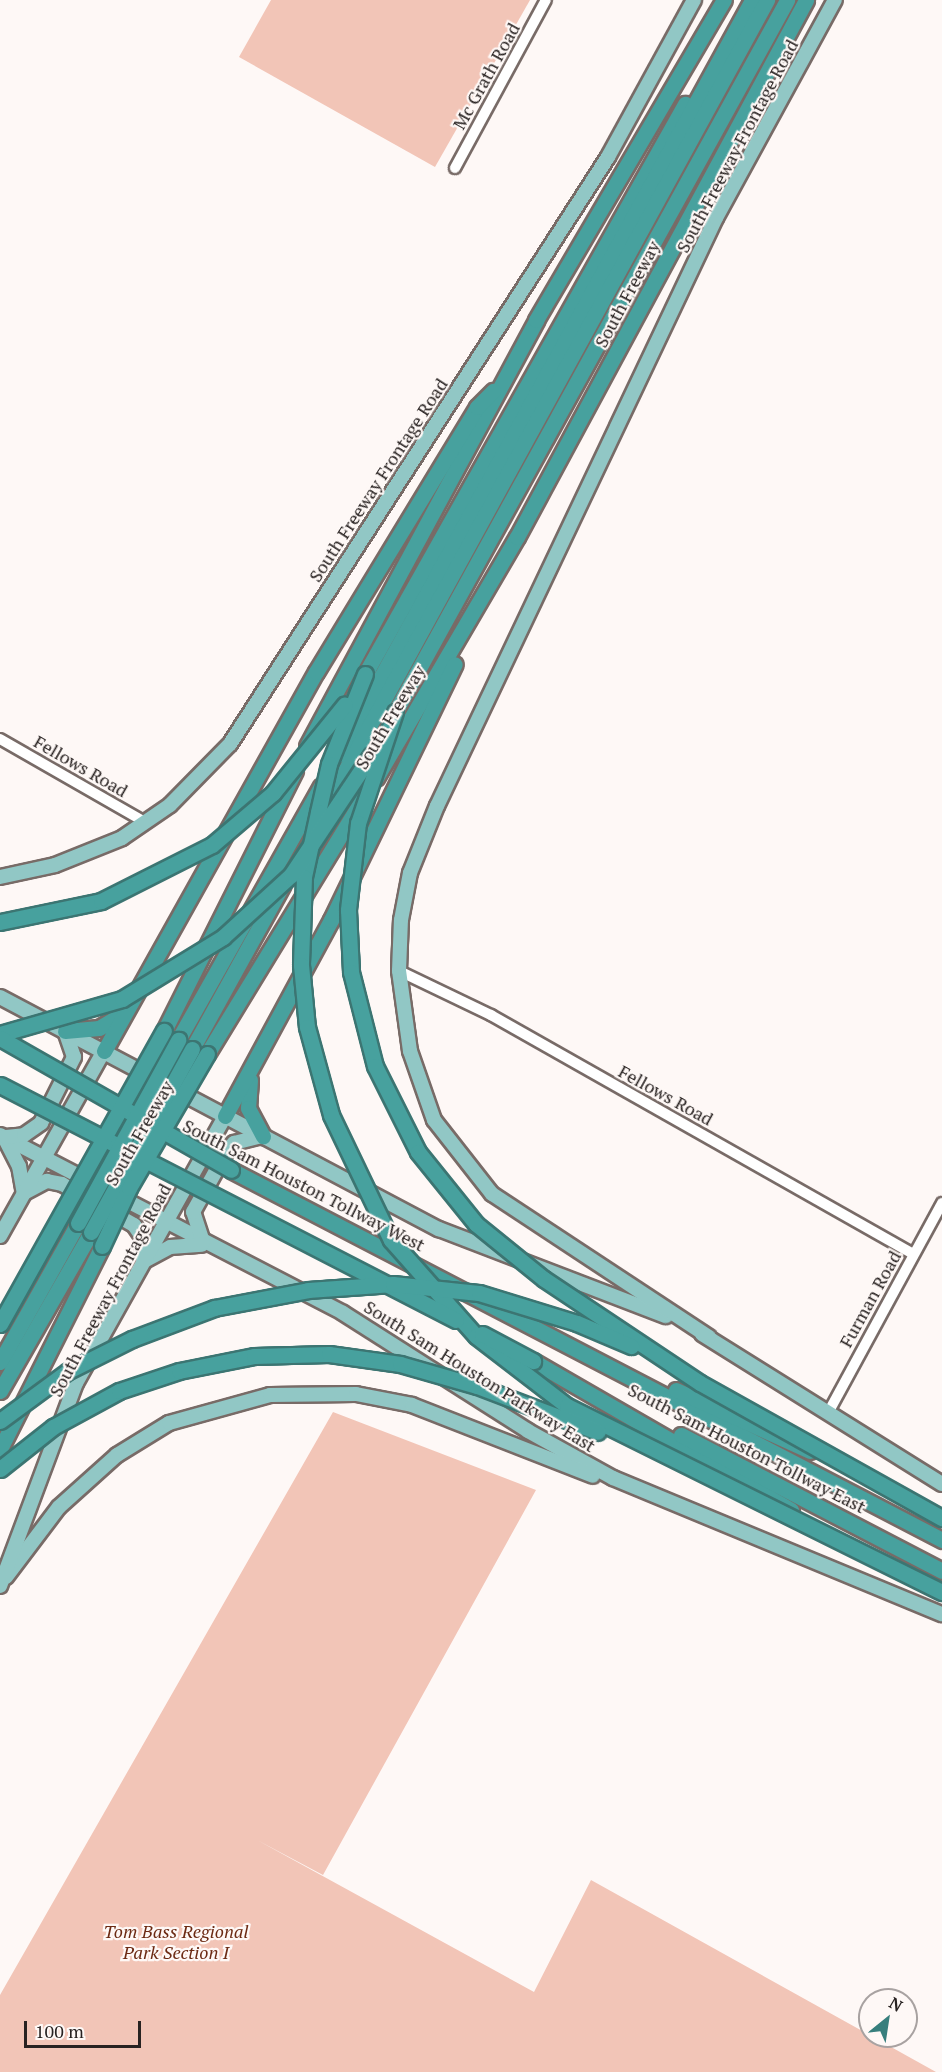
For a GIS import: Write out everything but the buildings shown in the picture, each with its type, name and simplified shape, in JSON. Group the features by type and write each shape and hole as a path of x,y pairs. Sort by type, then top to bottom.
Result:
{"highway":[{"name":"South Freeway","path":"0,1324 164,1031 414,541 724,0"},
{"path":"679,1463 567,1406 476,1336 391,1240 331,1115 307,1027 304,877 329,764 365,674 631,194 752,0"},
{"path":"0,1391 85,1228 178,1040 752,0"},
{"path":"0,1362 199,1051 767,0"},
{"path":"646,250 776,0"},
{"path":"0,1036 122,999 182,967 246,919 310,851 395,712 646,250 787,0"},
{"name":"South Freeway","path":"0,1449 199,1051 412,720 517,537 806,0"},
{"path":"104,1052 316,672 477,407 508,376"},
{"path":"225,1116 332,920 517,537"},
{"path":"0,922 100,901 212,845 309,753 365,674"},
{"path":"395,712 358,823 348,910 351,972 375,1066 418,1152 476,1224 661,1359"},
{"path":"65,1031 99,1028 125,1012"},
{"path":"0,1036 231,1170"},
{"name":"South Sam Houston Tollway West","path":"0,1050 560,1339"},
{"path":"253,1064 247,1097 263,1136"},
{"path":"0,1085 534,1361 942,1594"},
{"path":"0,1421 68,1371 132,1339 214,1308 308,1290 393,1284 479,1293 577,1323 661,1359 942,1517"},
{"path":"560,1339 738,1417 942,1517"},
{"name":"South Sam Houston Tollway East","path":"560,1339 942,1540"},
{"path":"0,1469 53,1427 119,1391 215,1363 320,1354 400,1364 477,1386 679,1463 770,1503 942,1594"},
{"name":"South Sam Houston Tollway East","path":"534,1361 942,1570"}],"main road":[{"name":"South Freeway Frontage Road","path":"0,877 55,865 122,838 198,781 241,728 608,157 694,0"},
{"name":"South Freeway Frontage Road","path":"709,1337 492,1194 435,1120 410,1051 399,971 405,897 426,831 716,218 835,0"},
{"path":"0,997 440,1229 651,1309 709,1337 942,1484"},
{"path":"24,1193 19,1166 2,1136 24,1135 41,1124 74,1057 65,1031"},
{"path":"0,1236 104,1052"},
{"name":"South Freeway Frontage Road","path":"3,1582 76,1383 225,1116"},
{"name":"South Sam Houston Parkway East","path":"2,1136 204,1245 343,1313 613,1479 942,1614"},
{"path":"24,1193 47,1181 62,1184 134,1225 142,1237 143,1262 170,1247 204,1245 193,1212 234,1143 263,1136"},
{"path":"3,1582 59,1506 117,1455 169,1423 270,1395 356,1394 412,1405 613,1479"}],"street":[{"name":"Mc Grath Road","path":"455,168 546,0"},
{"name":"Fellows Road","path":"0,739 145,822"},
{"name":"Fellows Road","path":"399,971 491,1015 913,1254"},
{"name":"Furman Road","path":"828,1413 942,1203"}],"green space":[{"path":"271,0 530,0 435,167 239,57"},
{"name":"Tom Bass Regional Park Section I","path":"333,1412 536,1490 323,1875 257,1840 534,1992 591,1880 858,2029 858,2048 893,2048 936,2072 0,2072 0,1995"}]}
